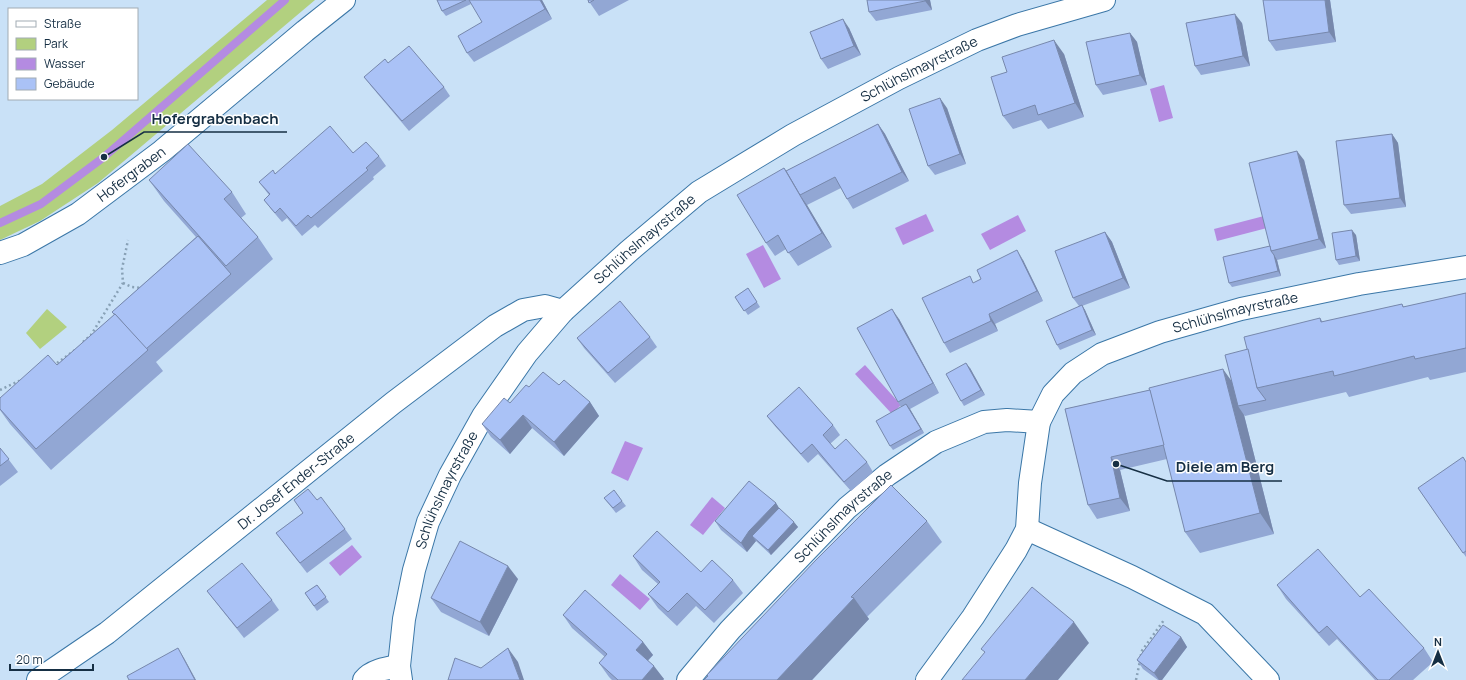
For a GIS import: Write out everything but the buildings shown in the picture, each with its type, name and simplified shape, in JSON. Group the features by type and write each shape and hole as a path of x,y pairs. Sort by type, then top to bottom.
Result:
{"street":[{"name":"Hofergraben","path":"0,253 22,245 78,214 162,151 344,0"},
{"name":"Schlühslmayrstraße","path":"400,673 404,619 414,570 428,522 450,475 483,416 527,353 564,311 629,251 699,192 793,135 899,78 977,40 1017,25 1104,0"},
{"name":"Schlühslmayrstraße","path":"927,680 973,617 1016,550 1027,529 1030,483 1039,422 1053,394 1073,373 1102,354 1160,332 1241,309 1359,284 1466,267"},
{"name":"Dr. Josef Ender-Straße","path":"38,680 107,633 386,408 495,326 522,310 545,306 564,311"},
{"name":"Schlühslmayrstraße","path":"688,680 730,630 847,508 887,475 936,442 984,422 1007,420 1039,422"},
{"path":"1027,529 1132,577 1205,614 1268,680"},
{"path":"364,680 368,675 385,668 400,673"}],"path":[{"path":"81,344 91,335 124,283 122,269 128,240"},
{"path":"124,283 132,288 144,288"},
{"path":"46,369 53,366 76,349"},
{"path":"0,390 26,378"},
{"path":"1136,680 1141,652 1178,600"}],"green space":[{"path":"267,0 315,0 98,183 40,221 0,240 0,206 42,184 112,130"},
{"path":"47,309 67,327 40,349 26,333"}],"water":[{"path":"1164,85 1173,118 1159,122 1150,89"},
{"path":"926,214 934,231 903,245 895,228"},
{"path":"1018,215 1026,231 990,250 981,234"},
{"path":"1264,216 1267,228 1217,241 1214,229"},
{"path":"763,245 781,279 764,288 746,254"},
{"path":"865,365 901,405 892,414 855,374"},
{"path":"625,441 643,448 628,481 611,473"},
{"path":"712,497 725,508 703,535 690,525"},
{"path":"352,545 362,557 340,576 329,563"},
{"path":"620,574 650,599 640,610 611,585"}],"waterway":[{"path":"0,223 41,204 104,157 285,0"}],"place":[{"name":"Hofergrabenbach","path":"104,157"},
{"name":"Diele am Berg","path":"1116,464"}]}
